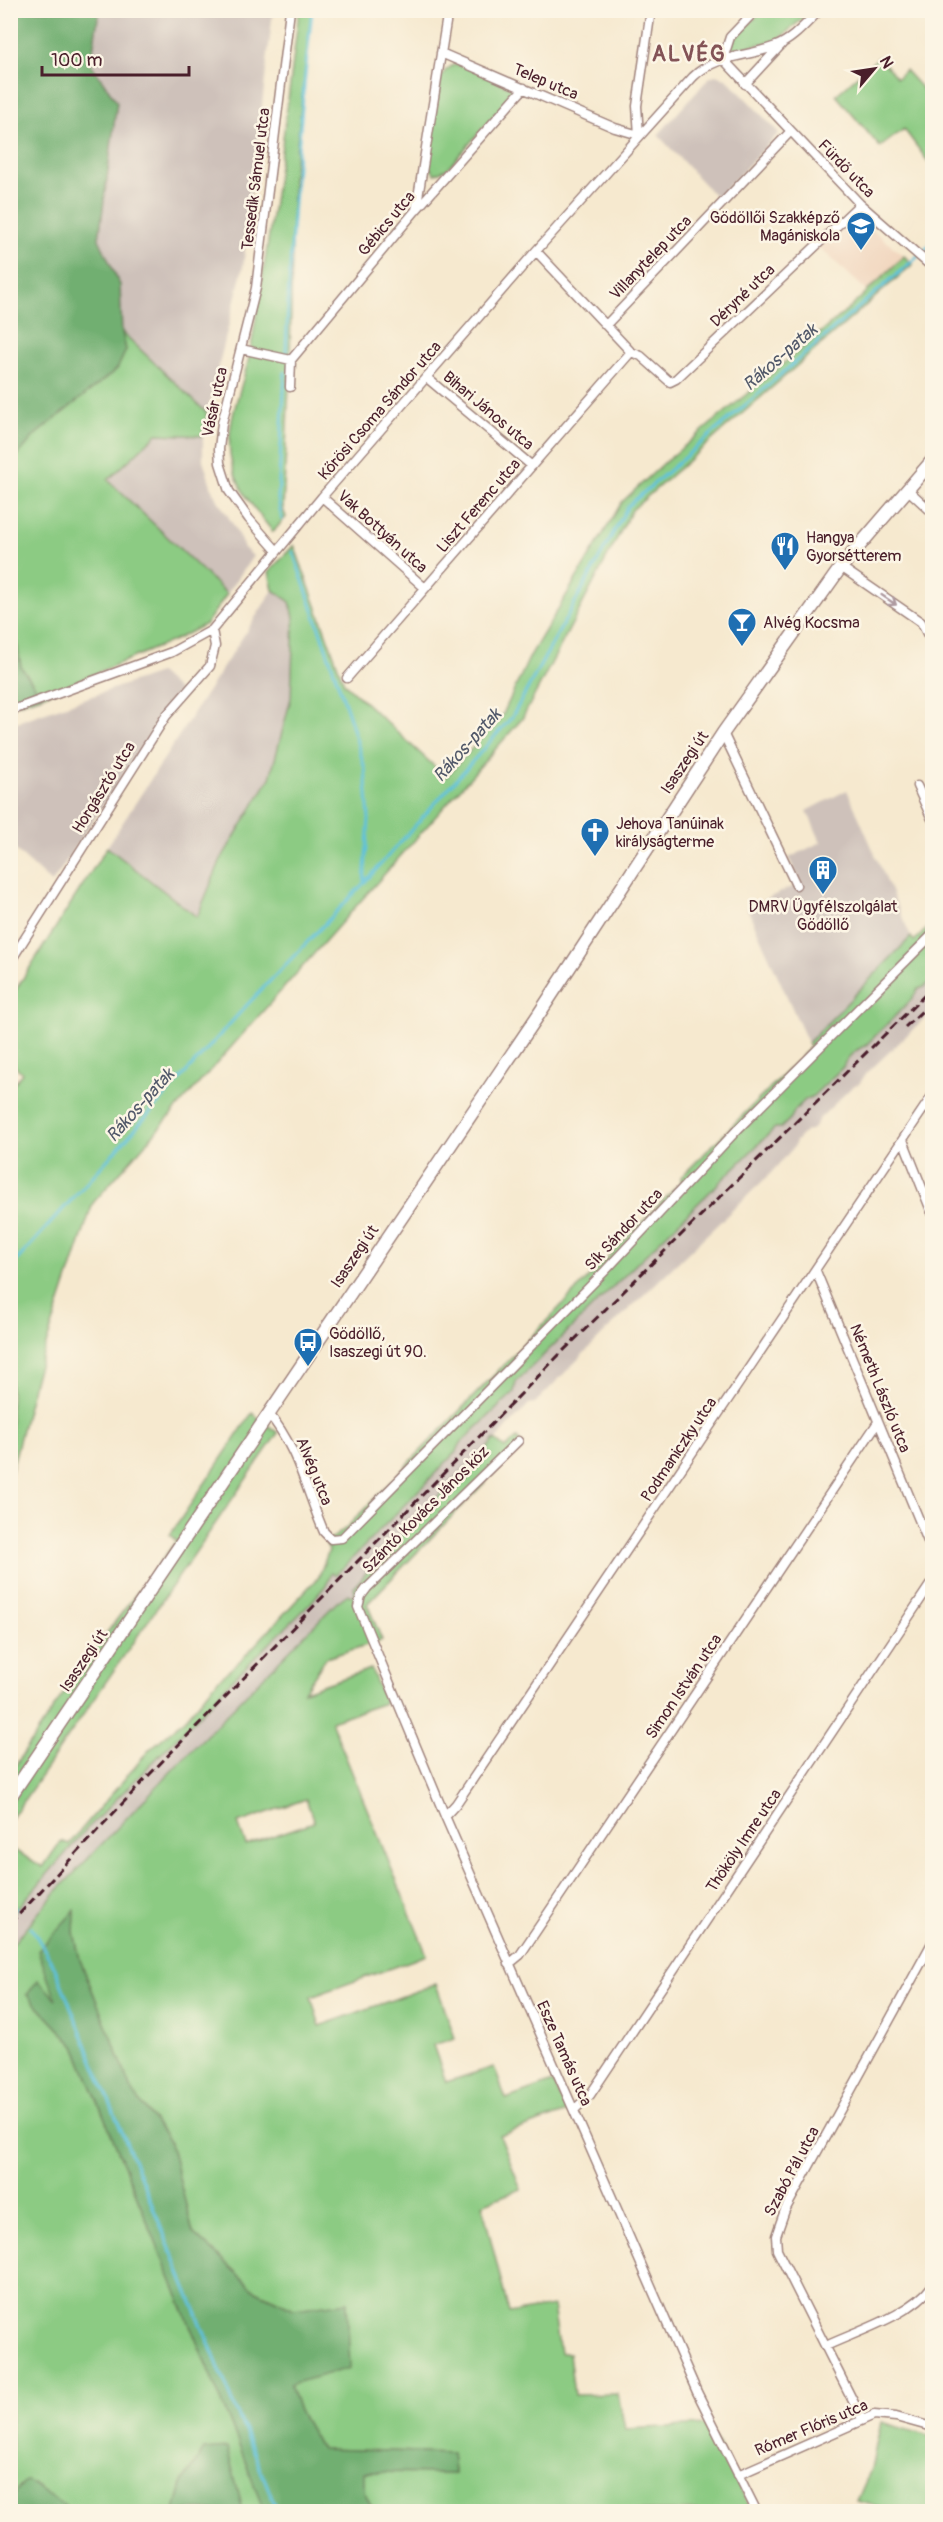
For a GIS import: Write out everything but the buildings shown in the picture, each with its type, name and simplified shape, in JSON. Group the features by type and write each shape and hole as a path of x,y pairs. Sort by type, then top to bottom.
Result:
{"main road":[{"name":"Isaszegi út","path":"10,1797 539,1014 723,733 841,567 933,461"}],"street":[{"name":"Tessedik Sámuel utca","path":"241,349 256,288 290,10"},
{"path":"416,210 447,10"},
{"path":"639,135 637,106 651,10"},
{"path":"723,59 730,37 756,10"},
{"path":"746,84 784,42 820,10"},
{"name":"Kőrösi Csoma Sándor utca","path":"10,711 172,652 212,630 322,497 536,251 698,72 723,59 784,42"},
{"name":"Telep utca","path":"441,52 615,128 639,135"},
{"name":"Fürdő utca","path":"723,59 860,204 933,267"},
{"name":"Gébics utca","path":"291,360 416,210 524,88"},
{"name":"Villanytelep utca","path":"606,325 790,132"},
{"name":"Déryné utca","path":"632,352 641,356 670,382 676,379 860,204"},
{"path":"536,251 632,352"},
{"path":"241,349 291,360 290,387"},
{"name":"Vásár utca","path":"241,349 222,423 220,463 226,484 235,500 277,551"},
{"name":"Liszt Ferenc utca","path":"347,678 632,352"},
{"name":"Bihari János utca","path":"427,378 532,466"},
{"path":"907,489 933,512"},
{"name":"Vak Bottyán utca","path":"322,497 425,588"},
{"path":"841,567 921,622 933,643"},
{"name":"Horgásztó utca","path":"10,962 166,716 210,666 215,646 212,630"},
{"name":"Isaszegi út","path":"723,733 796,885"},
{"path":"917,786 933,819"},
{"name":"Sík Sándor utca","path":"334,1539 344,1536 369,1512 605,1271 754,1112 933,935"},
{"name":"Podmaniczky utca","path":"445,1816 456,1804 933,1096"},
{"path":"903,1140 933,1213"},
{"name":"Németh László utca","path":"816,1270 933,1551"},
{"name":"Alvég utca","path":"268,1413 278,1424 288,1444 324,1532 334,1539"},
{"name":"Simon István utca","path":"509,1964 520,1954 878,1422"},
{"name":"Szántó Kovács János köz","path":"358,1601 367,1588 518,1441"},
{"name":"Thököly Imre utca","path":"574,2110 590,2096 933,1582"},
{"name":"Esze Tamás utca","path":"358,1601 359,1609 445,1816 509,1964 697,2392 757,2511"},
{"name":"Szabó Pál utca","path":"862,2420 777,2250 776,2236 778,2224 933,1943"},
{"path":"826,2346 902,2311 921,2298 933,2286"},
{"name":"Rómer Flóris utca","path":"738,2475 862,2420 883,2415 933,2427"}],"shaded area":[{"path":"99,11 273,11 243,267 207,413 122,332 120,285 99,239 117,102 91,64"},
{"path":"715,75 726,78 779,133 717,198 658,135 709,78"},
{"name":"Gödöllői Szakképző Magániskola","path":"853,214 904,256 867,291 819,247"},
{"path":"157,434 203,436 203,460 213,492 234,526 244,548 253,556 227,594 108,480"},
{"path":"273,590 290,602 294,617 291,698 270,778 221,859 197,917 107,847"},
{"path":"159,673 179,691 52,883 11,846 11,724"},
{"path":"847,790 911,937 808,1043 747,908 800,883 789,858 821,842 807,811"},
{"path":"932,979 932,1013 866,1074 859,1084 853,1086 819,1119 813,1129 806,1131 769,1175 603,1334 535,1403 529,1404 477,1460 472,1462 380,1557 355,1593 352,1596 348,1594 337,1602 181,1761 55,1893 11,1946 11,1916 86,1830 223,1689 309,1605 327,1584 332,1572 343,1568 412,1494 514,1392 516,1382 602,1295 775,1128 781,1127 791,1118 805,1100 813,1096 859,1048 865,1046 912,999 919,989"}],"green space":[{"path":"11,10 99,11 91,64 117,102 99,239 120,285 122,332 126,350 117,369 35,435 11,463"},
{"path":"299,11 312,11 293,178 290,366 283,509 286,517 273,532 240,486 232,466 230,441 233,414 248,361 258,306"},
{"path":"762,11 811,11 778,40 729,51 728,45"},
{"path":"879,57 897,78 905,70 926,93 932,87 932,167 904,129 880,147 836,95"},
{"path":"453,65 463,65 512,88 514,93 447,169 435,174 427,164 441,77"},
{"path":"904,256 913,264 632,510 522,719 93,1203 35,1378 11,1473 10,1089 22,1073 11,1062 11,997 107,847 197,917 221,859 270,778 291,698 294,617 290,602 273,590 269,572 294,545 344,683 446,777 503,714 530,656 622,502 664,463 851,307"},
{"path":"122,332 207,413 203,436 157,434 108,480 227,594 206,624 177,639 42,696 21,667 11,628 11,463 35,435 117,369 126,350"},
{"path":"10,628 17,645 21,667 42,696 11,706"},
{"path":"932,924 932,979 924,987 918,989 912,999 865,1046 852,1054 843,1067 813,1096 805,1100 781,1128 775,1128 516,1382 514,1392 461,1443 457,1451 343,1568 335,1575 331,1573 327,1584 309,1605 223,1689 86,1830 11,1916 11,1848 43,1867 61,1841 69,1844 150,1749 186,1718 217,1681 243,1658 319,1576 329,1550 326,1543 346,1528 681,1182 681,1177 810,1048 808,1043 911,937 914,941"},
{"path":"252,1413 278,1433 11,1819 11,1772 81,1667 176,1541 170,1535"},
{"path":"517,1438 522,1444 367,1604 382,1640 326,1658 304,1691 371,1669 385,1703 331,1721 427,1955 311,1997 320,2026 436,1984 455,2038 433,2045 446,2082 494,2067 506,2099 553,2082 567,2112 500,2136 521,2189 482,2204 509,2313 553,2306 560,2353 569,2353 574,2395 618,2394 625,2429 708,2425 752,2511 374,2511 364,2491 363,2472 454,2473 452,2453 321,2449 299,2411 290,2384 347,2303 294,2309 256,2291 193,2233 170,2143 133,2092 80,1960 74,1932 75,1912 57,2001 27,1995 75,2046 232,2427 264,2511 243,2511 227,2449 183,2481 175,2511 72,2511 27,2480 19,2487 11,2502 11,1946 55,1893 181,1761 337,1602 348,1594 352,1596 355,1593 354,1587 380,1557 472,1462 477,1460 494,1439 505,1448","holes":["306,1799 314,1822 246,1845 238,1823"]},
{"path":"75,1910 74,1933 80,1960 133,2092 170,2143 193,2233 256,2291 294,2309 347,2302 350,2368 290,2384 299,2411 321,2449 452,2453 454,2473 364,2472 364,2491 374,2511 264,2511 232,2427 75,2046 27,1995 38,1980 56,1999 38,1951"},
{"path":"881,2422 932,2437 932,2511 895,2511 857,2501 871,2469"},
{"path":"227,2448 243,2511 175,2511 183,2481 204,2450"},
{"path":"27,2480 72,2511 11,2511 14,2494"}],"waterway":[{"path":"286,352 296,181 312,10"},
{"name":"Rákos-patak","path":"10,1268 246,1006 364,883 512,717 628,506 932,244"},
{"path":"282,520 278,499 285,372"},
{"path":"293,552 349,715 365,769 369,819 364,883"},
{"path":"10,1903 16,1909"},
{"path":"31,1927 54,1966 278,2512"}],"railway":[{"path":"10,1924 150,1774 559,1355 932,988"},
{"path":"905,1027 932,1002"}],"place":[{"name":"Gödöllői Szakképző Magániskola","path":"861,252"},
{"name":"Hangya Gyorsétterem","path":"785,572"},
{"name":"Alvég Kocsma","path":"742,648"},
{"name":"Jehova Tanúinak királyságterme","path":"595,858"},
{"name":"DMRV Ügyfélszolgálat Gödöllő","path":"823,896"},
{"name":"Gödöllő, Isaszegi út 90.","path":"308,1368"}],"district":[{"name":"ALVÉG","path":"689,53"}]}
